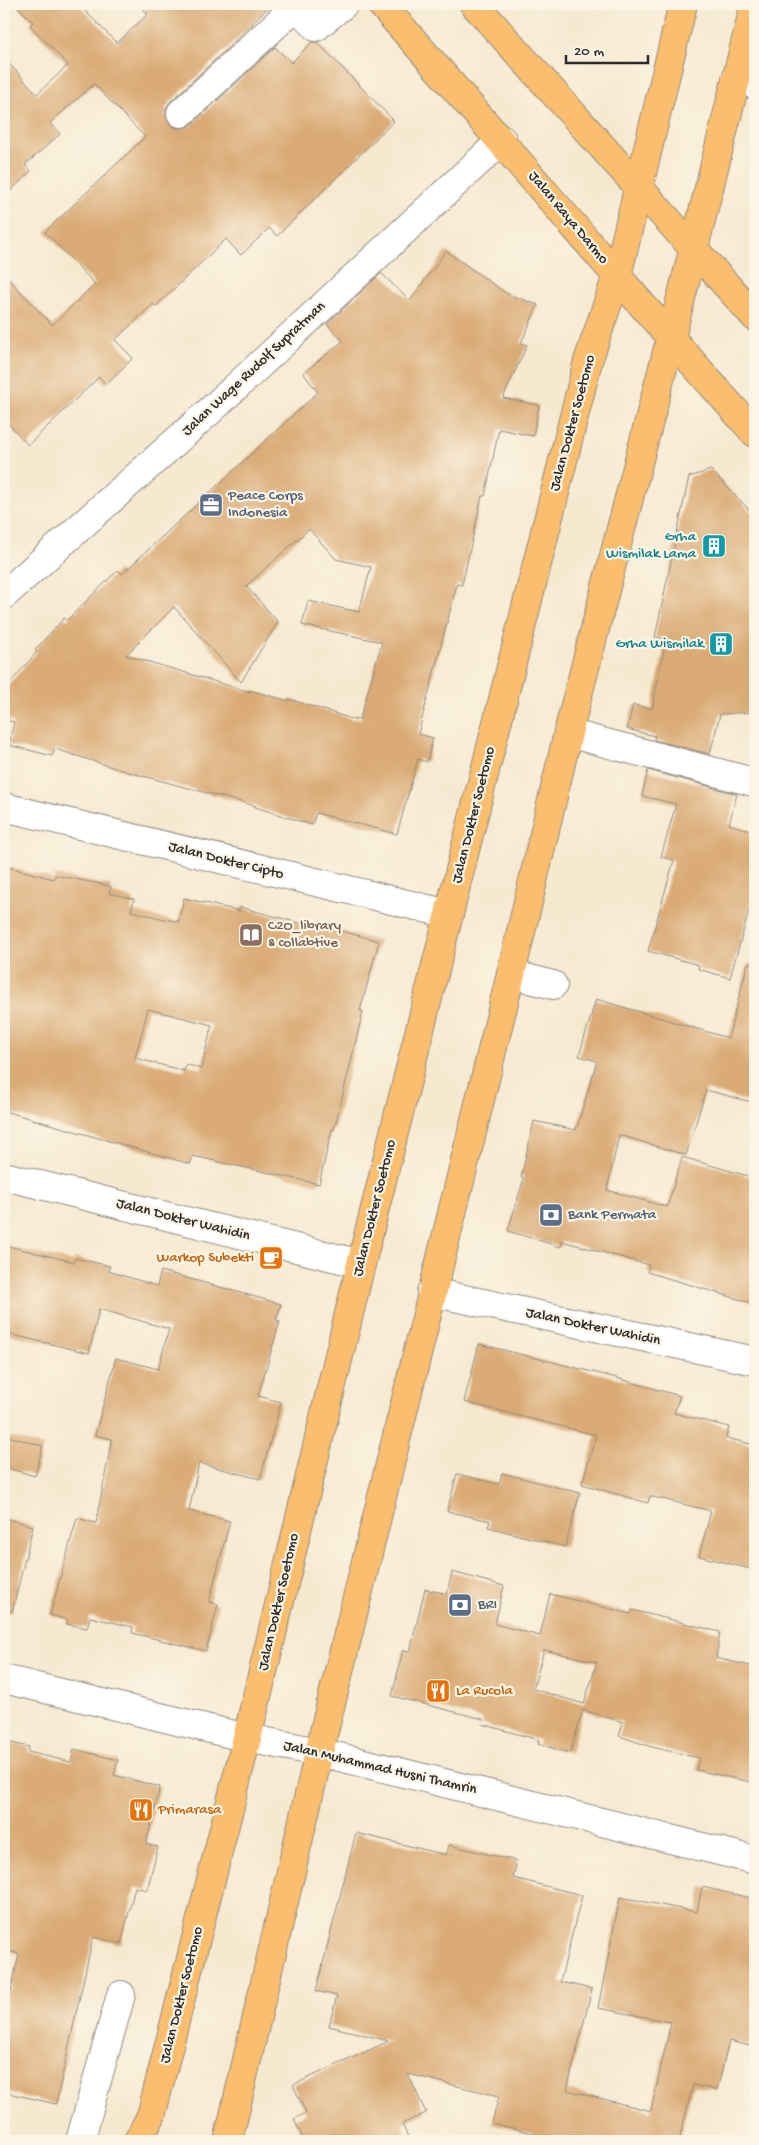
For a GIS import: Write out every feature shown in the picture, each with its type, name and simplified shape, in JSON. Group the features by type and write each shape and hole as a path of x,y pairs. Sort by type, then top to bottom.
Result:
{"main road":[{"name":"Jalan Raya Darmo","path":"382,4 502,140 670,338 755,432"},
{"path":"474,4 755,317"},
{"name":"Jalan Dokter Soetomo","path":"138,2141 151,2116 247,1738 361,1264 448,914 588,361 617,276 683,4"},
{"path":"228,2141 319,1752 511,974 568,733 694,248 746,82 753,21"}],"street":[{"path":"181,113 295,5 316,27 344,4"},
{"name":"Jalan Wage Rudolf Supratman","path":"4,595 212,410 502,140"},
{"path":"568,733 753,782"},
{"name":"Jalan Dokter Cipto","path":"4,807 448,914"},
{"path":"511,974 553,985"},
{"name":"Jalan Dokter Wahidin","path":"4,1176 361,1264"},
{"name":"Jalan Dokter Wahidin","path":"431,1292 755,1361"},
{"name":"Jalan Muhammad Husni Thamrin","path":"4,1679 247,1738 319,1752 755,1860"},
{"path":"80,2141 121,1995"}],"building":[{"path":"15,4 78,4 117,43 148,14 138,4 272,4 170,102 166,108 166,116 170,124 176,128 184,128 191,125 275,47 291,63 312,42 317,42 394,121 277,236 269,228 241,255 226,239 156,306 153,304 115,340 133,358 106,384 99,377 28,445 4,419 4,274 52,325 95,284 45,232 145,137 94,84 50,123 60,134 25,165 31,171 4,197 4,58 37,94 68,65 30,25 33,22"},
{"path":"446,251 507,294 538,305 521,343 527,345 503,398 539,405 533,436 499,429 485,496 482,496 462,585 457,584 418,734 433,738 427,762 418,759 397,834 316,813 312,825 256,806 128,772 55,749 52,756 9,745 14,722 4,720 4,690 37,652 35,650 64,618 67,620 118,570 122,574 318,392 303,373 343,341 327,324 381,273 410,301","holes":["309,529 336,559 371,567 359,612 308,601 302,625 382,642 360,719 355,718 355,720 289,699 289,701 249,690 250,692 126,655 174,607 241,682 278,622 246,586"]},
{"path":"711,470 755,516 755,712 720,714 710,754 654,740 655,736 627,729 633,705 652,709 666,639 655,637 689,477"},
{"path":"648,770 737,794 729,824 755,832 755,889 730,978 698,969 699,965 648,951 674,860 661,857 676,804 642,796"},
{"path":"4,866 54,879 55,875 111,886 109,893 134,899 131,911 178,922 184,898 239,911 240,907 314,927 315,924 379,941 360,1011 363,1011 349,1070 319,1184 193,1156 190,1164 4,1111","holes":["148,1009 212,1025 201,1069 186,1064 184,1071 135,1058"]},
{"path":"748,963 755,964 755,1103 706,1090 686,1155 619,1135 607,1190 667,1207 682,1157 755,1178 755,1304 647,1272 649,1265 562,1241 561,1247 508,1231 524,1178 521,1177 534,1121 576,1130 597,1061 579,1056 596,999 728,1038"},
{"path":"4,1245 74,1262 75,1258 110,1266 108,1271 157,1286 161,1271 281,1304 276,1320 280,1321 258,1396 281,1402 260,1479 199,1463 189,1511 230,1521 209,1602 218,1604 206,1651 132,1633 133,1627 90,1617 87,1628 67,1624 68,1620 50,1615 77,1518 96,1523 112,1439 95,1435 116,1358 158,1369 169,1329 99,1309 89,1353 4,1333"},
{"path":"479,1344 613,1377 680,1396 674,1413 729,1427 726,1438 755,1445 755,1570 699,1556 711,1511 650,1496 648,1503 582,1484 596,1435 464,1402"},
{"path":"4,1435 43,1446 35,1476 4,1467"},
{"path":"502,1473 580,1493 565,1547 488,1527 490,1521 447,1511 457,1474 499,1484"},
{"path":"4,1518 33,1526 12,1612 4,1611"},
{"path":"452,1572 504,1586 495,1624 540,1636 550,1594 631,1614 632,1610 720,1632 716,1658 755,1667 755,1783 696,1770 699,1758 652,1747 619,1736 623,1722 583,1710 570,1753 538,1744 539,1740 482,1724 483,1719 392,1696 403,1650 410,1651 425,1589 447,1594","holes":["544,1650 597,1662 584,1704 533,1689"]},
{"path":"4,1741 29,1747 28,1752 71,1762 74,1749 118,1760 114,1775 160,1787 146,1844 158,1847 147,1890 135,1887 121,1944 93,1937 56,2104 4,2092 4,1991 11,1991 19,1954 4,1950"},
{"path":"356,1833 446,1855 449,1845 517,1861 513,1878 582,1895 560,1982 592,1989 567,2090 651,2111 671,2022 598,2008 620,1897 697,1912 702,1887 755,1899 755,2047 729,2041 717,2090 693,2085 679,2141 563,2141 492,2123 499,2096 408,2074 426,2113 402,2124 410,2141 304,2141 294,2119 306,2113 293,2085 389,2041 329,2026 337,1996 316,1991"}],"place":[{"name":"Peace Corps Indonesia","path":"211,505"},
{"name":"Grha Wismilak Lama","path":"714,546"},
{"name":"Grha Wismilak","path":"721,644"},
{"name":"C2O_library & collabtive","path":"251,935"},
{"name":"Bank Permata","path":"551,1215"},
{"name":"Warkop Subekti","path":"271,1258"},
{"name":"BRI","path":"460,1605"},
{"name":"La Rucola","path":"438,1691"},
{"name":"Primarasa","path":"141,1810"}]}
